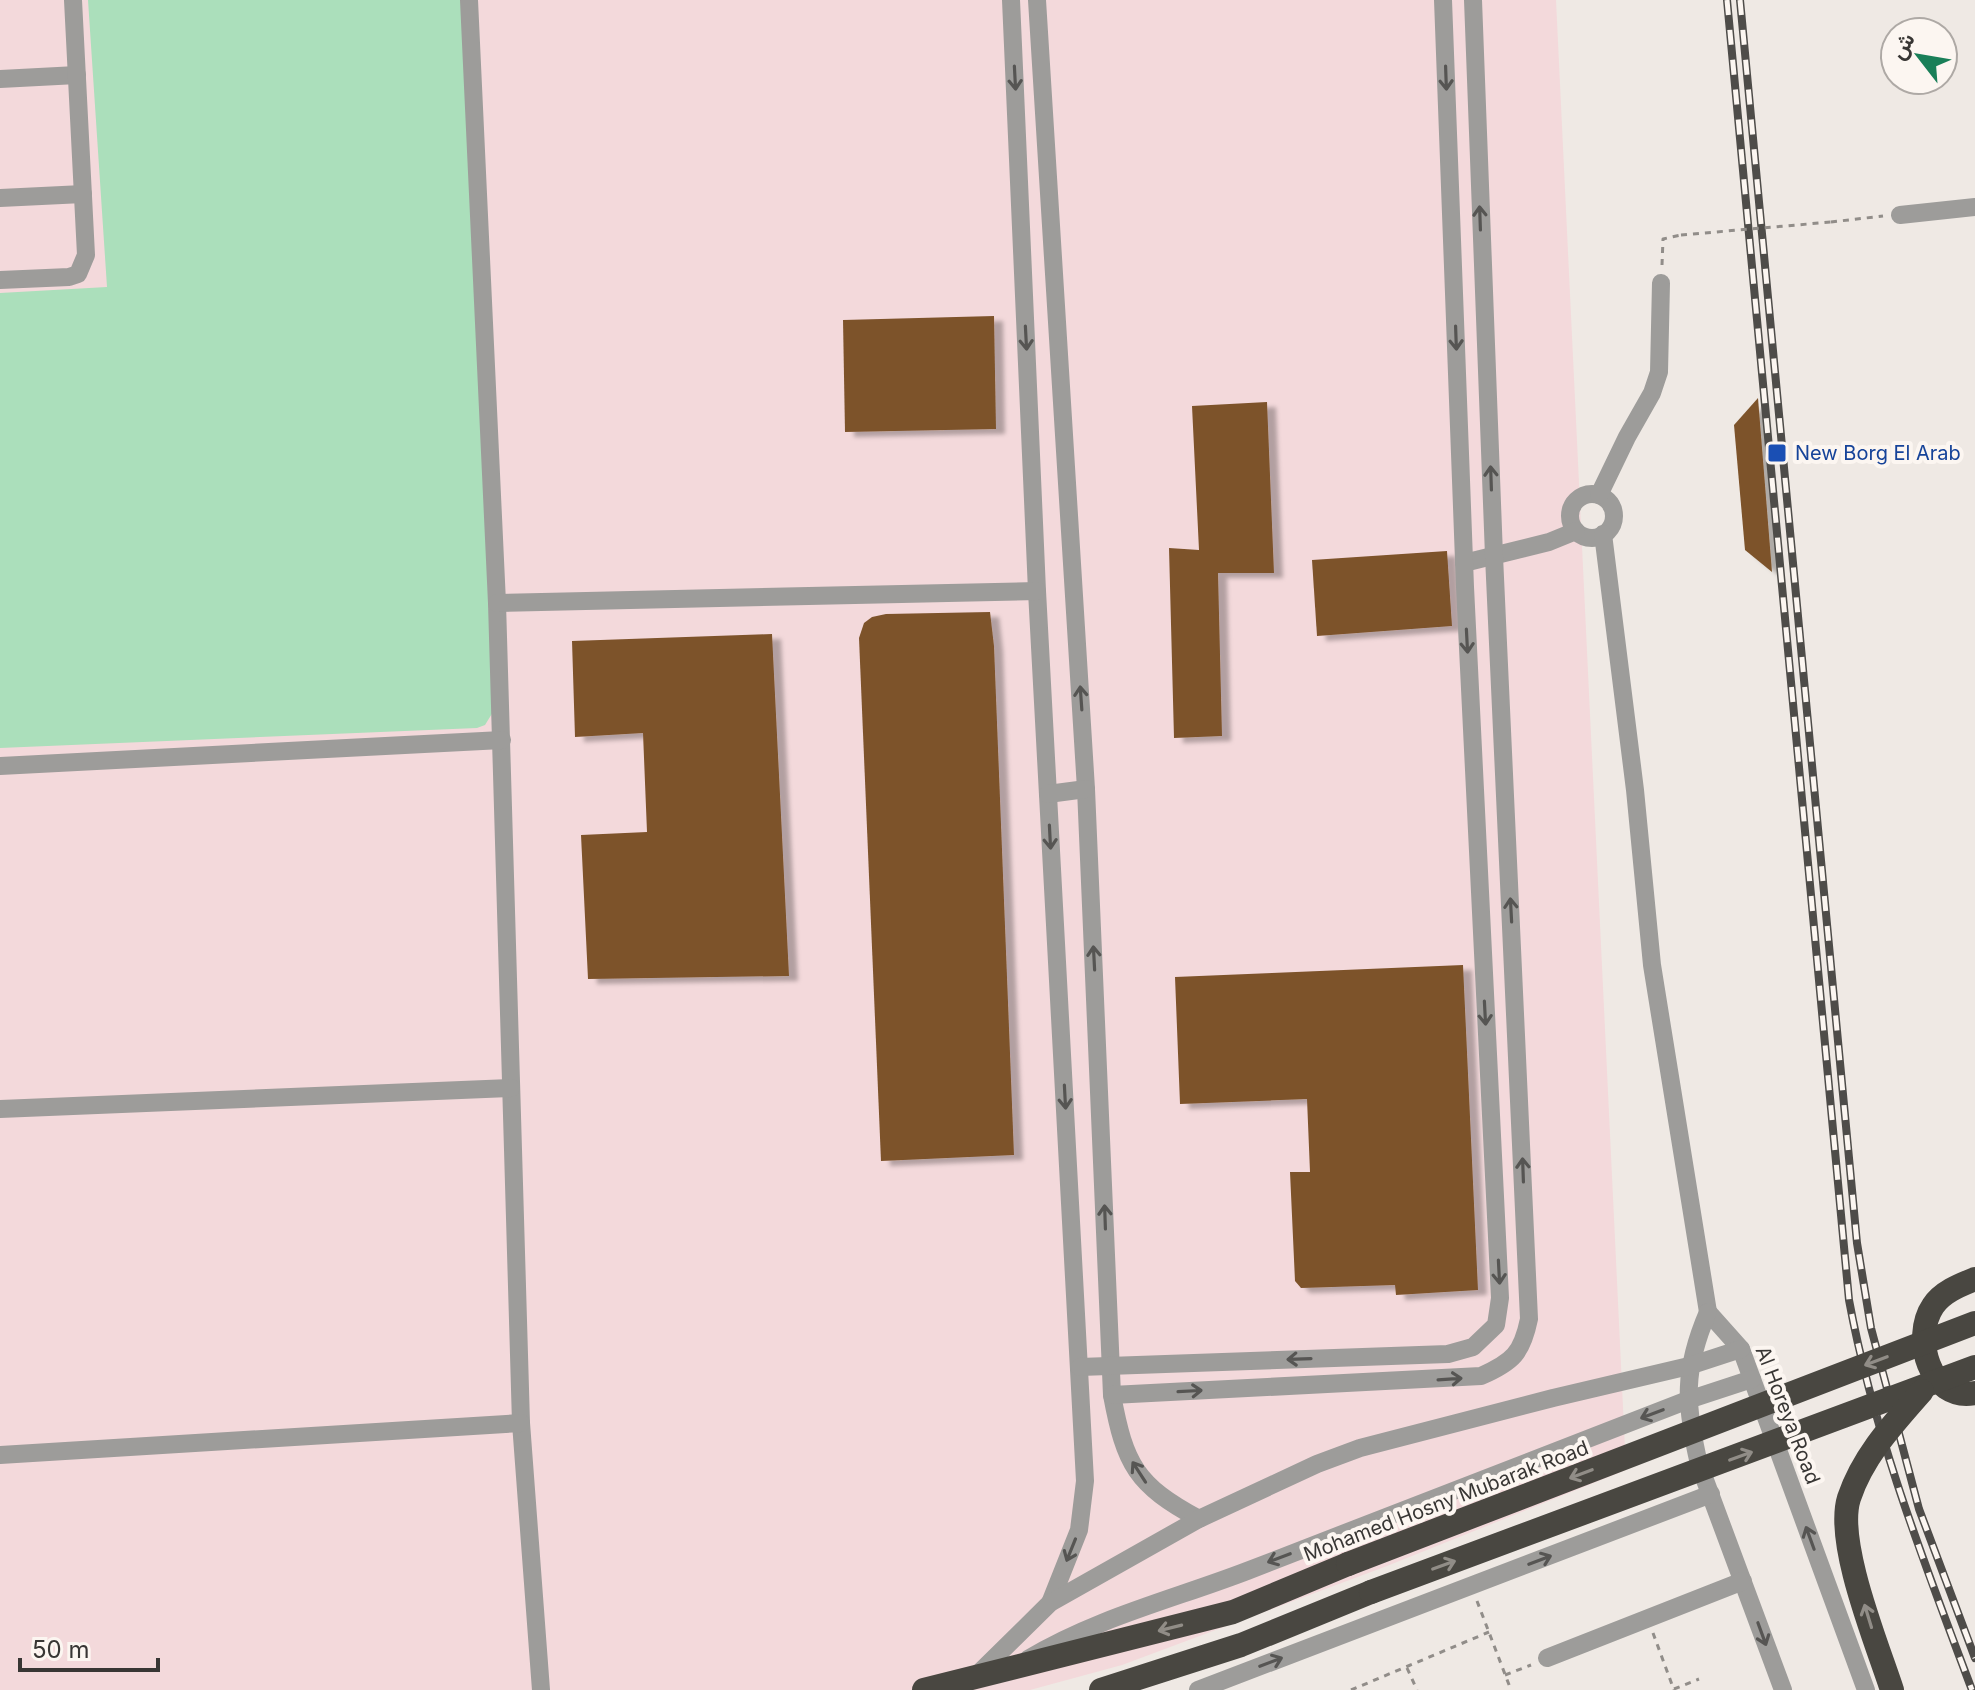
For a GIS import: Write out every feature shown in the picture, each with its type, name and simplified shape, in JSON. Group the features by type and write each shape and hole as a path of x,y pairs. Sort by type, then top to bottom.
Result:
{"highway":[{"path":"1975,1279 1939,1298 1931,1308 1923,1335 1929,1366 1939,1381 1952,1390 1975,1393"},
{"name":"Mohamed Hosny Mubarak Road","path":"924,1690 1233,1612 1348,1564 1975,1323"},
{"path":"1101,1690 1241,1645 1371,1592 1975,1367"},
{"path":"1892,1690 1848,1551 1845,1525 1848,1501 1874,1448 1924,1388"}],"street":[{"path":"0,280 69,277 78,274 86,255 73,0"},
{"path":"469,0 497,603 521,1423 541,1690"},
{"path":"1011,0 1037,591 1080,1367 1084,1501 1079,1530 1050,1603"},
{"path":"1037,0 1086,789 1112,1395 1119,1428 1139,1474 1164,1500 1199,1519"},
{"path":"1080,1367 1448,1354 1473,1347 1496,1325 1500,1298 1464,563 1443,0"},
{"path":"1112,1395 1481,1376 1502,1367 1517,1354 1525,1336 1529,1319 1494,556 1473,0"},
{"path":"0,79 77,75"},
{"path":"0,198 83,194"},
{"path":"1900,215 1975,207"},
{"path":"1453,263 1482,261"},
{"path":"1599,495 1652,393 1659,372 1661,283"},
{"path":"1033,489 1067,487"},
{"path":"1585,495 1599,495 1610,503 1614,517 1603,534 1589,537 1576,531 1570,520 1575,502 1585,495"},
{"path":"1464,563 1549,542 1576,531"},
{"path":"1603,534 1634,775 1652,965 1708,1312 1695,1341 1689,1366 1688,1400 1692,1432 1699,1464 1783,1690"},
{"path":"497,603 1037,591"},
{"path":"0,766 502,740"},
{"path":"1048,794 1086,789"},
{"path":"1059,991 1095,988"},
{"path":"0,1109 511,1088"},
{"name":"Al Horeya Road","path":"1708,1312 1741,1349 1866,1690"},
{"path":"974,1678 1050,1603 1199,1519 1317,1464 1360,1448 1689,1366 1741,1349"},
{"path":"1011,1669 1052,1644 1100,1622 1198,1590 1688,1400 1752,1379"},
{"path":"0,1455 521,1423"},
{"path":"1198,1690 1218,1688 1711,1494"},
{"path":"1547,1658 1743,1581"}],"path":[{"path":"1661,283 1663,239 1871,218"},
{"path":"1471,1586 1511,1690"},
{"path":"1648,1618 1674,1690 1699,1679"},
{"path":"1351,1690 1489,1632"},
{"path":"1505,1675 1547,1658"},
{"path":"1406,1666 1417,1690"}],"shaded area":[{"path":"0,0 1556,0 1626,1470 1387,1566 1122,1665 1030,1690 0,1690"}],"green space":[{"path":"88,0 464,0 493,712 485,725 477,728 0,748 0,293 107,287"}],"building":[{"path":"994,316 996,429 845,432 843,320"},
{"path":"1758,398 1772,572 1745,550 1734,425"},
{"path":"1267,402 1274,573 1218,573 1222,736 1174,738 1169,548 1199,550 1192,406"},
{"path":"1447,551 1452,626 1317,636 1312,560"},
{"path":"990,612 994,646 1014,1155 881,1161 859,638 864,623 872,617 886,614"},
{"path":"772,634 789,976 588,979 581,835 647,832 643,733 575,737 572,641"},
{"path":"1463,965 1478,1290 1396,1295 1395,1285 1301,1288 1295,1281 1290,1172 1310,1172 1307,1099 1180,1104 1175,977"}],"railway":[{"path":"1727,0 1849,1300 1886,1449 1972,1690"},
{"path":"1740,0 1857,1243 1871,1328 1919,1509 1975,1658"}],"place":[{"name":"New Borg El Arab","path":"1777,453"}]}
